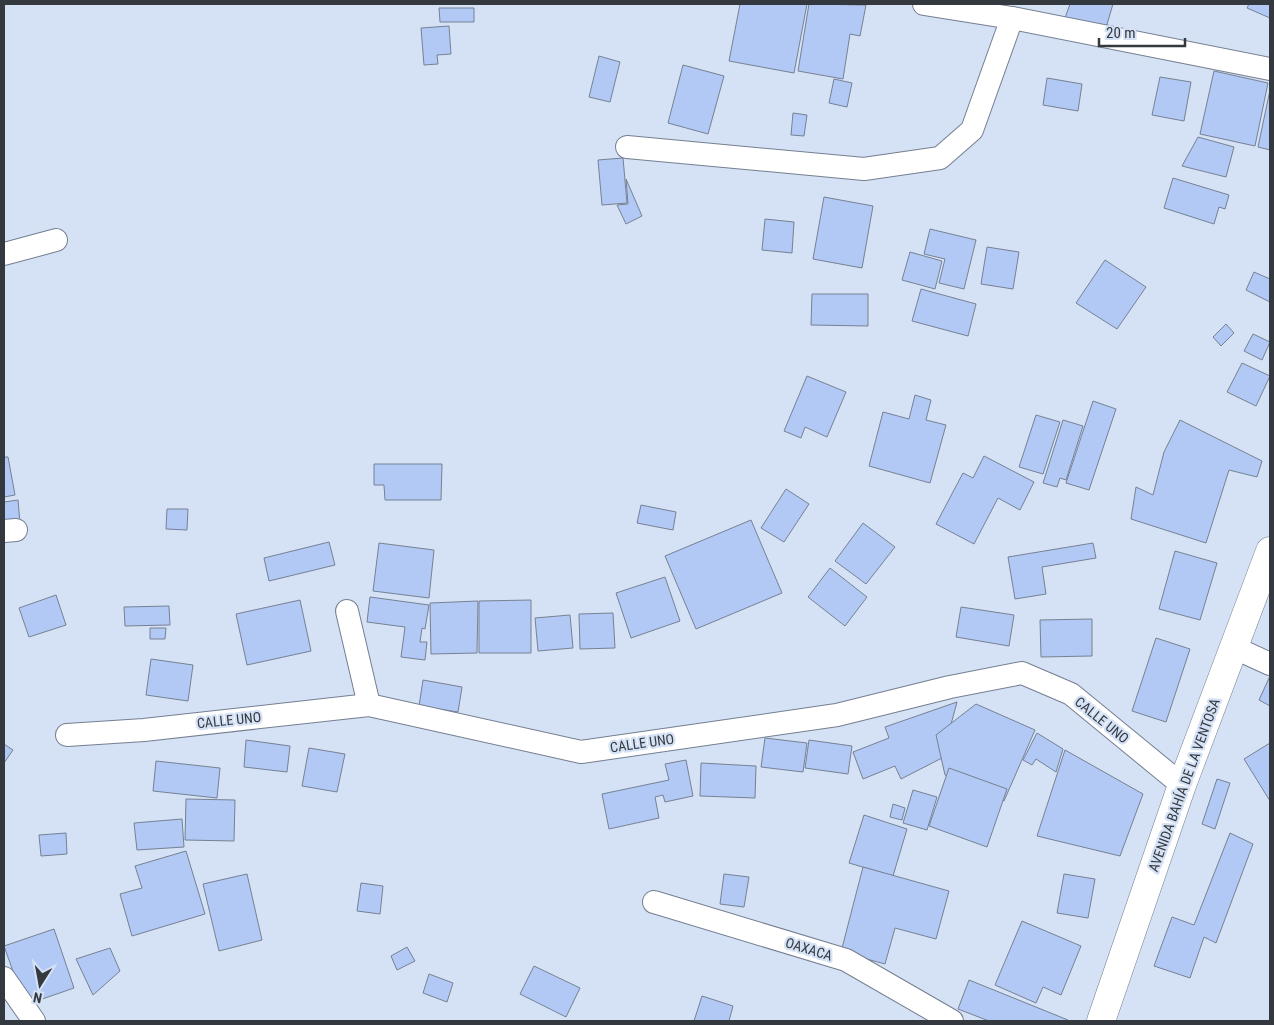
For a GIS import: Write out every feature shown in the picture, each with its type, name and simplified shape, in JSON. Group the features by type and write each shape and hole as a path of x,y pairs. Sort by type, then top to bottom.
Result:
{"main road":[{"name":"AVENIDA BAHÍA DE LA VENTOSA","path":"1101,1021 1182,785 1270,551"}],"street":[{"path":"924,4 1012,18 1270,69"},
{"path":"627,146 864,169 940,158 972,130 1012,18"},
{"path":"4,254 56,240"},
{"path":"347,611 369,705"},
{"path":"1235,648 1270,664"},
{"name":"CALLE UNO","path":"67,735 144,730 369,705 581,752 837,715 950,687 1022,673 1071,694 1182,785"},
{"name":"OAXACA","path":"654,902 846,960 952,1021"},
{"path":"4,978 34,1021"}],"building":[{"path":"740,4 807,4 794,73 729,61"},
{"path":"809,4 866,5 860,36 850,34 843,79 798,71"},
{"path":"1070,4 1113,4 1105,31 1065,18"},
{"path":"1249,4 1270,4 1270,18 1247,8"},
{"path":"439,8 474,8 474,22 440,22"},
{"path":"449,26 451,54 437,55 438,64 424,65 421,28"},
{"path":"599,56 620,62 610,102 589,97"},
{"path":"683,65 724,76 708,134 668,123"},
{"path":"1214,71 1268,83 1255,146 1200,134"},
{"path":"1160,77 1191,82 1184,121 1152,115"},
{"path":"1047,78 1082,84 1078,111 1043,105"},
{"path":"834,79 852,83 847,107 829,103"},
{"path":"1270,90 1270,150 1258,147"},
{"path":"793,113 807,115 804,136 791,135"},
{"path":"1198,137 1234,147 1226,177 1182,166"},
{"path":"623,158 627,203 602,205 598,160"},
{"path":"1173,178 1229,195 1225,209 1219,207 1214,224 1164,208"},
{"path":"626,179 642,216 626,224 617,205 628,204"},
{"path":"824,197 873,206 862,268 813,259"},
{"path":"765,219 794,222 792,253 762,250"},
{"path":"930,229 976,240 964,289 939,283 945,259 924,254"},
{"path":"987,247 1019,252 1013,289 981,284"},
{"path":"910,252 942,261 935,289 902,280"},
{"path":"1105,260 1146,287 1117,329 1076,303"},
{"path":"1254,272 1270,279 1270,302 1246,290"},
{"path":"921,289 976,304 968,336 912,321"},
{"path":"812,294 868,294 868,326 811,325"},
{"path":"1226,324 1234,333 1221,346 1213,337"},
{"path":"1253,334 1270,342 1262,360 1244,351"},
{"path":"1242,363 1270,376 1256,406 1227,392"},
{"path":"807,376 846,392 827,437 805,427 801,438 784,431"},
{"path":"915,395 931,400 926,420 946,425 930,483 869,466 883,412 909,419"},
{"path":"1093,401 1116,409 1089,490 1066,483"},
{"path":"1036,415 1060,422 1043,474 1019,467"},
{"path":"1063,420 1083,426 1066,480 1060,478 1057,487 1043,483"},
{"path":"1180,420 1262,461 1257,477 1229,470 1206,543 1131,519 1136,487 1153,495 1164,452"},
{"path":"984,456 1034,482 1020,510 998,498 974,544 936,524 963,473 973,478"},
{"path":"4,457 8,457 15,495 4,497"},
{"path":"374,464 442,464 441,500 385,500 384,485 374,485"},
{"path":"786,489 809,504 784,542 761,528"},
{"path":"18,500 20,523 4,524 4,502"},
{"path":"641,505 676,512 673,530 637,523"},
{"path":"167,509 188,509 187,530 166,529"},
{"path":"751,520 782,593 696,629 665,556"},
{"path":"863,523 895,547 866,584 835,561"},
{"path":"329,542 335,565 269,581 264,558"},
{"path":"379,543 434,550 429,598 373,591"},
{"path":"1093,543 1096,558 1042,567 1046,594 1015,599 1008,557"},
{"path":"1175,551 1217,563 1200,620 1159,609"},
{"path":"830,568 867,597 845,626 808,597"},
{"path":"665,577 680,621 631,638 616,593"},
{"path":"56,595 66,625 29,637 19,608"},
{"path":"370,597 429,605 425,629 422,628 420,642 427,642 425,660 401,657 405,627 367,622"},
{"path":"300,600 311,651 247,665 236,614"},
{"path":"531,600 531,653 479,653 479,601"},
{"path":"478,601 477,653 431,654 430,603"},
{"path":"169,606 170,625 125,626 124,607"},
{"path":"961,607 1014,615 1009,646 956,637"},
{"path":"613,613 615,648 580,649 579,614"},
{"path":"570,615 573,648 538,651 535,618"},
{"path":"1092,619 1092,656 1041,657 1040,620"},
{"path":"150,628 166,628 165,639 150,639"},
{"path":"1156,638 1190,649 1166,722 1132,711"},
{"path":"151,659 193,665 188,701 146,695"},
{"path":"1270,676 1270,706 1259,700"},
{"path":"423,680 462,687 458,712 419,706"},
{"path":"957,702 942,758 901,779 895,766 863,779 853,752 889,738 885,727"},
{"path":"976,704 1035,730 1004,801 945,775 936,735"},
{"path":"1037,733 1063,749 1056,772 1036,759 1032,765 1023,760"},
{"path":"765,738 807,743 803,772 761,767"},
{"path":"246,740 290,746 287,772 244,767"},
{"path":"809,740 852,746 848,774 805,768"},
{"path":"1270,743 1270,801 1244,759"},
{"path":"4,744 13,750 4,763"},
{"path":"309,748 345,754 337,792 302,786"},
{"path":"1065,750 1143,794 1120,856 1037,836"},
{"path":"686,760 693,796 665,802 663,795 655,797 659,818 609,829 602,794 669,780 665,764"},
{"path":"156,761 220,768 217,798 153,791"},
{"path":"701,763 756,766 755,798 700,796"},
{"path":"949,768 1007,789 987,847 929,826"},
{"path":"1217,779 1230,783 1215,829 1202,824"},
{"path":"913,790 937,797 927,830 903,823"},
{"path":"186,799 235,800 234,841 185,840"},
{"path":"893,804 905,808 902,820 890,817"},
{"path":"864,815 907,829 893,876 849,863"},
{"path":"182,819 184,847 137,850 134,823"},
{"path":"66,833 67,854 41,856 39,835"},
{"path":"1230,833 1253,844 1216,943 1204,937 1190,978 1154,966 1172,917 1194,925"},
{"path":"186,851 205,914 132,936 120,894 142,888 135,866"},
{"path":"863,867 949,891 936,939 895,928 885,964 841,952"},
{"path":"247,874 262,940 219,951 203,884"},
{"path":"724,874 749,877 744,907 720,904"},
{"path":"1064,874 1095,879 1088,918 1057,913"},
{"path":"361,883 383,886 380,914 357,911"},
{"path":"1022,921 1081,946 1061,995 1043,987 1036,1003 995,985"},
{"path":"54,929 74,988 25,1005 4,946"},
{"path":"407,947 415,961 397,970 391,956"},
{"path":"110,948 120,971 93,995 76,959"},
{"path":"534,966 580,988 566,1017 520,994"},
{"path":"429,974 453,983 447,1002 423,993"},
{"path":"969,980 1068,1020 989,1021 958,1009"},
{"path":"702,996 733,1006 729,1021 694,1021"}]}
